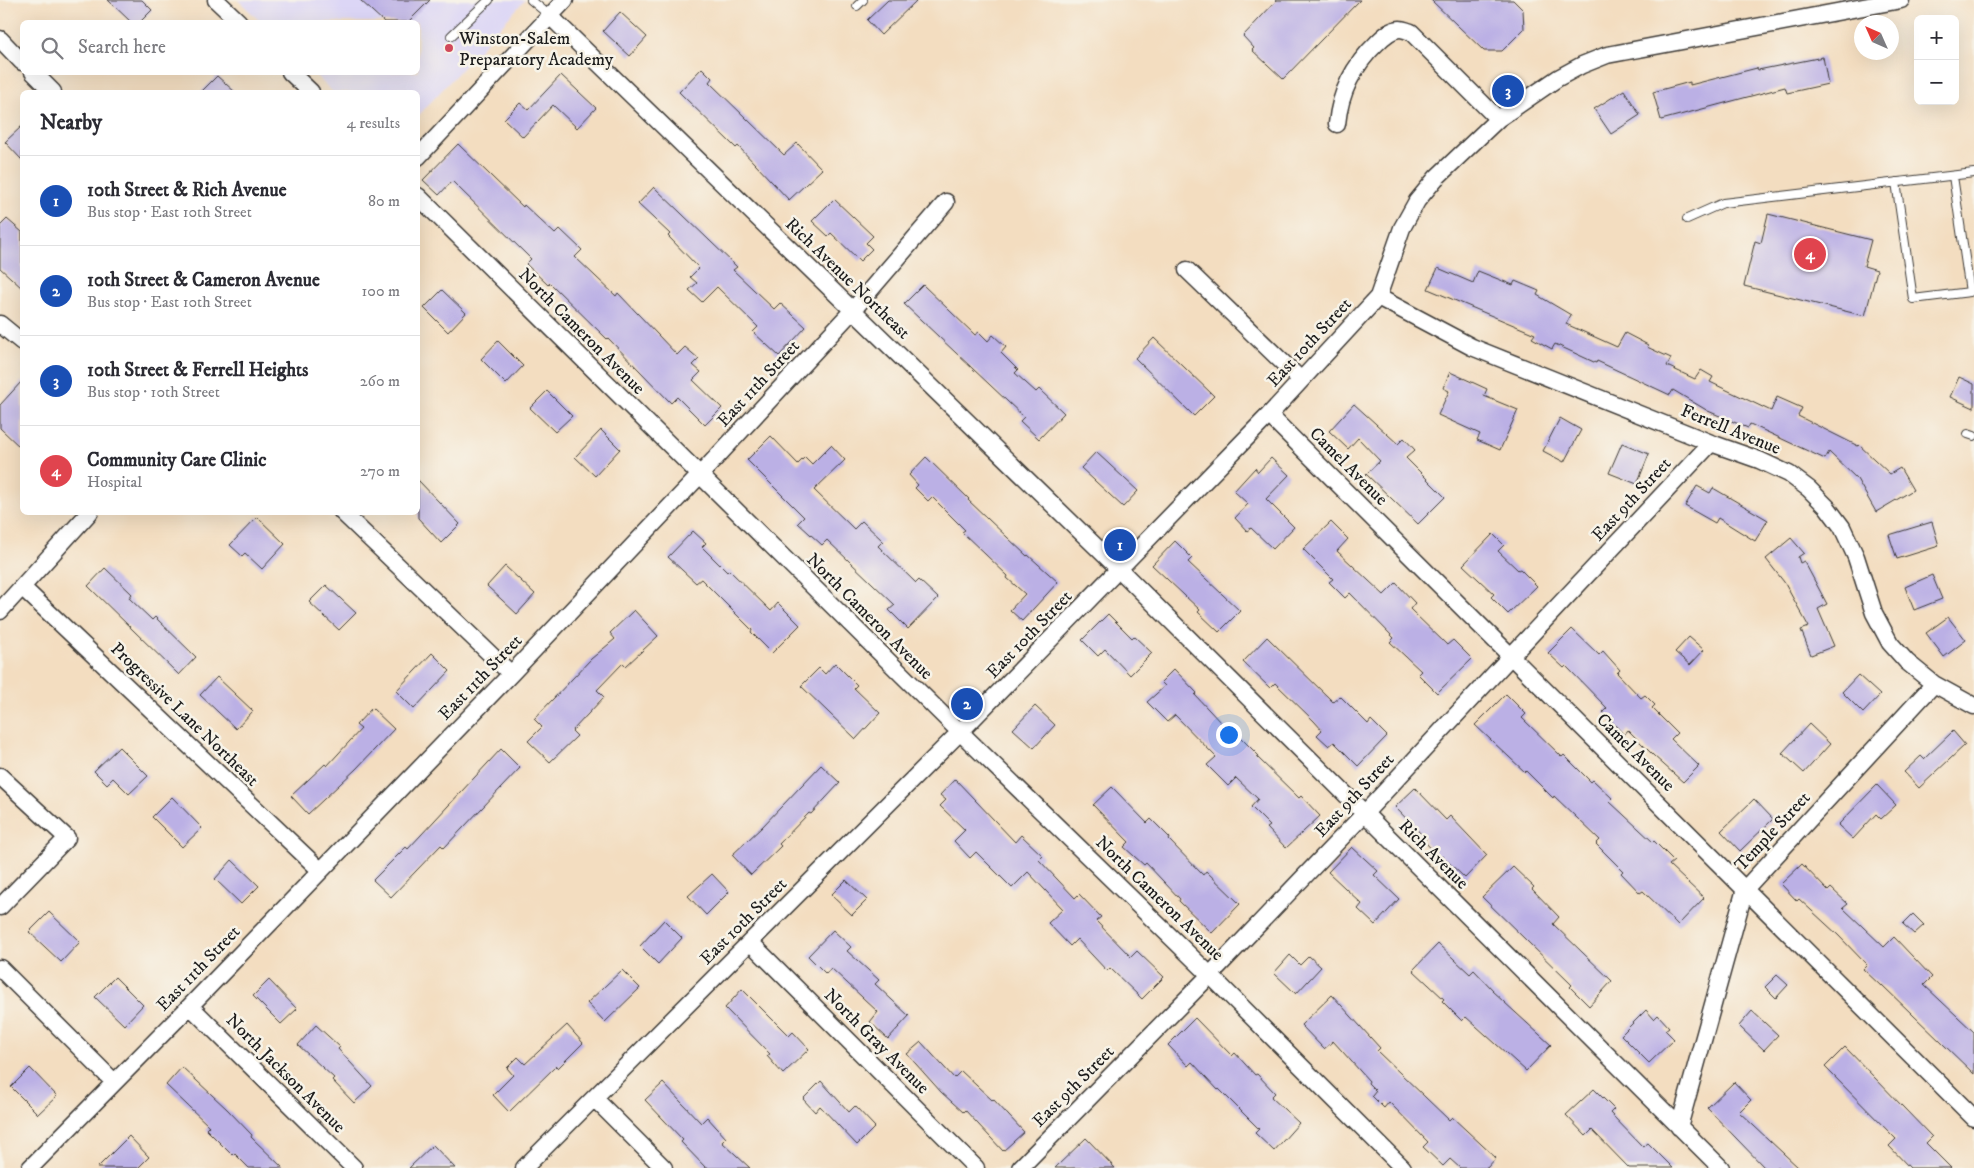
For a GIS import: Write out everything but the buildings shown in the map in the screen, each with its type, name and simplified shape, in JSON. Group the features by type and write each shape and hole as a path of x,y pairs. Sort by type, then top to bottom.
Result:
{"street":[{"path":"216,0 237,20"},
{"path":"420,155 565,0"},
{"name":"East 10th Street","path":"524,1168 960,732 1301,380 1378,297 1402,228 1417,201 1436,178 1498,119 1558,78 1582,65 1607,55 1901,0"},
{"name":"Rich Avenue Northeast","path":"550,16 1119,569"},
{"path":"1337,124 1338,110 1343,95 1358,65 1368,52 1387,34 1399,29 1411,32 1498,119"},
{"path":"0,39 20,60"},
{"path":"36,75 51,90"},
{"path":"293,75 309,90"},
{"name":"North Cameron Avenue","path":"420,198 699,476 1210,975 1402,1168"},
{"name":"East 11th Street","path":"30,1168 190,1006 511,674 699,476 853,310 946,202"},
{"path":"1187,270 1301,380"},
{"name":"Ferrell Avenue","path":"1378,297 1472,347 1711,443 1759,460 1789,474 1809,489 1827,507 1842,527 1856,558 1874,613 1890,643 1907,662 1934,684 1974,706"},
{"path":"0,324 20,340"},
{"name":"Camel Avenue","path":"1269,414 1974,1118"},
{"name":"East 9th Street","path":"1020,1168 1365,814 1510,656 1711,443"},
{"path":"0,611 87,515"},
{"path":"345,515 511,674"},
{"name":"Rich Avenue","path":"1119,569 1721,1168"},
{"name":"Progressive Lane Northeast","path":"22,587 320,870"},
{"name":"Temple Street","path":"1679,1126 1745,889 1934,684"},
{"path":"0,776 67,838 0,908"},
{"name":"North Gray Avenue","path":"750,942 976,1168"},
{"path":"0,968 114,1082"},
{"name":"North Jackson Avenue","path":"190,1006 354,1168"},
{"path":"594,1098 664,1168"}],"lane":[{"path":"452,36 489,0"},
{"path":"531,0 550,16"},
{"path":"857,6 863,0"},
{"path":"1687,219 1724,203 1974,173"},
{"path":"1896,182 1914,299 1970,292 1953,176"}],"shaded area":[{"name":"Winston-Salem Preparatory Academy","path":"238,0 525,0 420,114 420,90 331,90 315,75 420,75 420,20 259,20"}],"place":[{"name":"Winston-Salem Preparatory Academy","path":"449,48"},
{"name":"10th Street & Ferrell Heights","path":"1508,91"},
{"name":"Community Care Clinic","path":"1810,254"},
{"name":"10th Street & Rich Avenue","path":"1120,545"},
{"name":"10th Street & Cameron Avenue","path":"967,704"}]}
